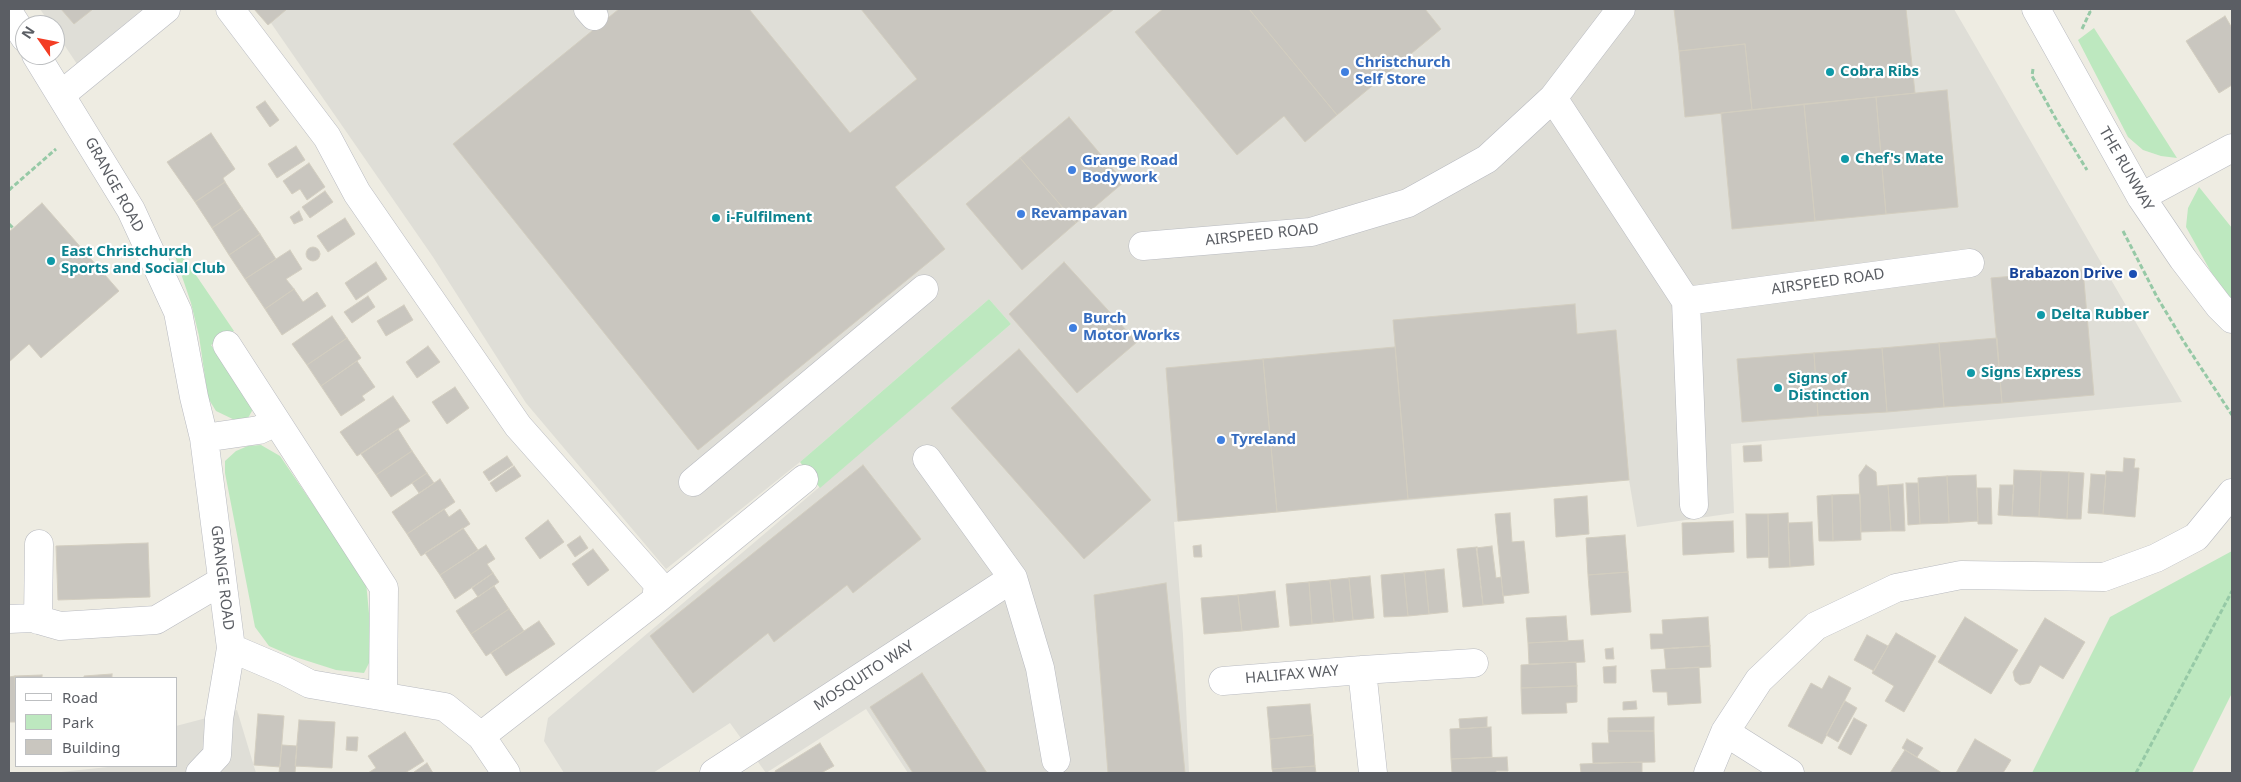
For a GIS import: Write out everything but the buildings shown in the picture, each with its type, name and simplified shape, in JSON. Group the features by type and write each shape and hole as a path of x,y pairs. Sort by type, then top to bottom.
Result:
{"street":[{"path":"62,94 166,9"},
{"path":"230,9 327,137 357,193 518,426 657,592"},
{"name":"AIRSPEED ROAD","path":"1143,246 1311,232 1408,203 1487,160 1552,98 1621,9"},
{"name":"THE RUNWAY","path":"2036,9 2141,197 2183,259 2219,306 2232,319"},
{"name":"GRANGE ROAD","path":"43,65 131,210 178,312 194,397 204,438 231,648 286,671 310,684 446,707 481,736 506,773"},
{"path":"1552,98 1686,301 1694,505"},
{"path":"2141,197 2232,148"},
{"name":"AIRSPEED ROAD","path":"1686,301 1970,263"},
{"path":"693,482 924,289"},
{"path":"227,345 384,588 382,696"},
{"path":"204,438 259,430 276,422"},
{"path":"927,460 1012,578 1040,668 1056,760"},
{"path":"481,736 657,592 804,479"},
{"path":"1708,773 1725,732 1759,680 1816,626 1896,588 1961,575 2030,578 2104,577 2156,558 2196,537 2232,493"},
{"path":"38,620 39,544"},
{"name":"MOSQUITO WAY","path":"714,773 1012,578"},
{"path":"9,619 38,620 60,626 156,620 222,581"},
{"path":"200,773 217,755 220,719 231,648"},
{"name":"HALIFAX WAY","path":"1223,681 1474,663"},
{"path":"1362,670 1373,773"},
{"path":"1725,732 1790,773"}],"path":[{"path":"9,190 82,127"},
{"path":"9,224 13,228"},
{"path":"2136,773 2232,592"}],"shaded area":[{"path":"40,9 143,9 77,64 65,46 65,15 44,15"},
{"path":"254,9 1954,9 2182,402 1731,444 1734,513 1637,527 1629,480 1174,522 1183,635 1189,773 908,773 866,709 766,773 730,723 653,773 564,773 544,741 548,718 1011,324 989,299 800,462 666,569 526,403 433,257 271,23 268,25"},
{"path":"237,710 256,773 52,773 108,767 178,767 178,725"}],"green space":[{"path":"2094,28 2177,158 2161,156 2143,150 2128,137 2078,40"},
{"path":"2199,187 2232,228 2232,300 2211,272 2186,227 2188,208"},
{"path":"172,247 187,262 234,331 211,345 251,402 252,411 248,418 241,423 216,411 208,398 199,336 191,303"},
{"path":"989,299 1011,324 820,488 800,462"},
{"path":"261,445 280,456 366,582 373,655 364,673 336,670 292,656 269,646 255,627 225,473 225,461 236,451 248,446"},
{"path":"2232,551 2232,693 2192,773 2032,773 2110,617"}],"place":[{"name":"Christchurch Self Store","path":"1345,72"},
{"name":"Cobra Ribs","path":"1830,72"},
{"name":"Chef's Mate","path":"1845,159"},
{"name":"Grange Road Bodywork","path":"1072,170"},
{"name":"Revampavan","path":"1021,214"},
{"name":"i-Fulfilment","path":"716,218"},
{"name":"East Christchurch Sports and Social Club","path":"51,261"},
{"name":"Brabazon Drive","path":"2133,274"},
{"name":"Delta Rubber","path":"2041,315"},
{"name":"Burch Motor Works","path":"1073,328"},
{"name":"Signs Express","path":"1971,373"},
{"name":"Signs of Distinction","path":"1778,388"},
{"name":"Tyreland","path":"1221,440"}]}
